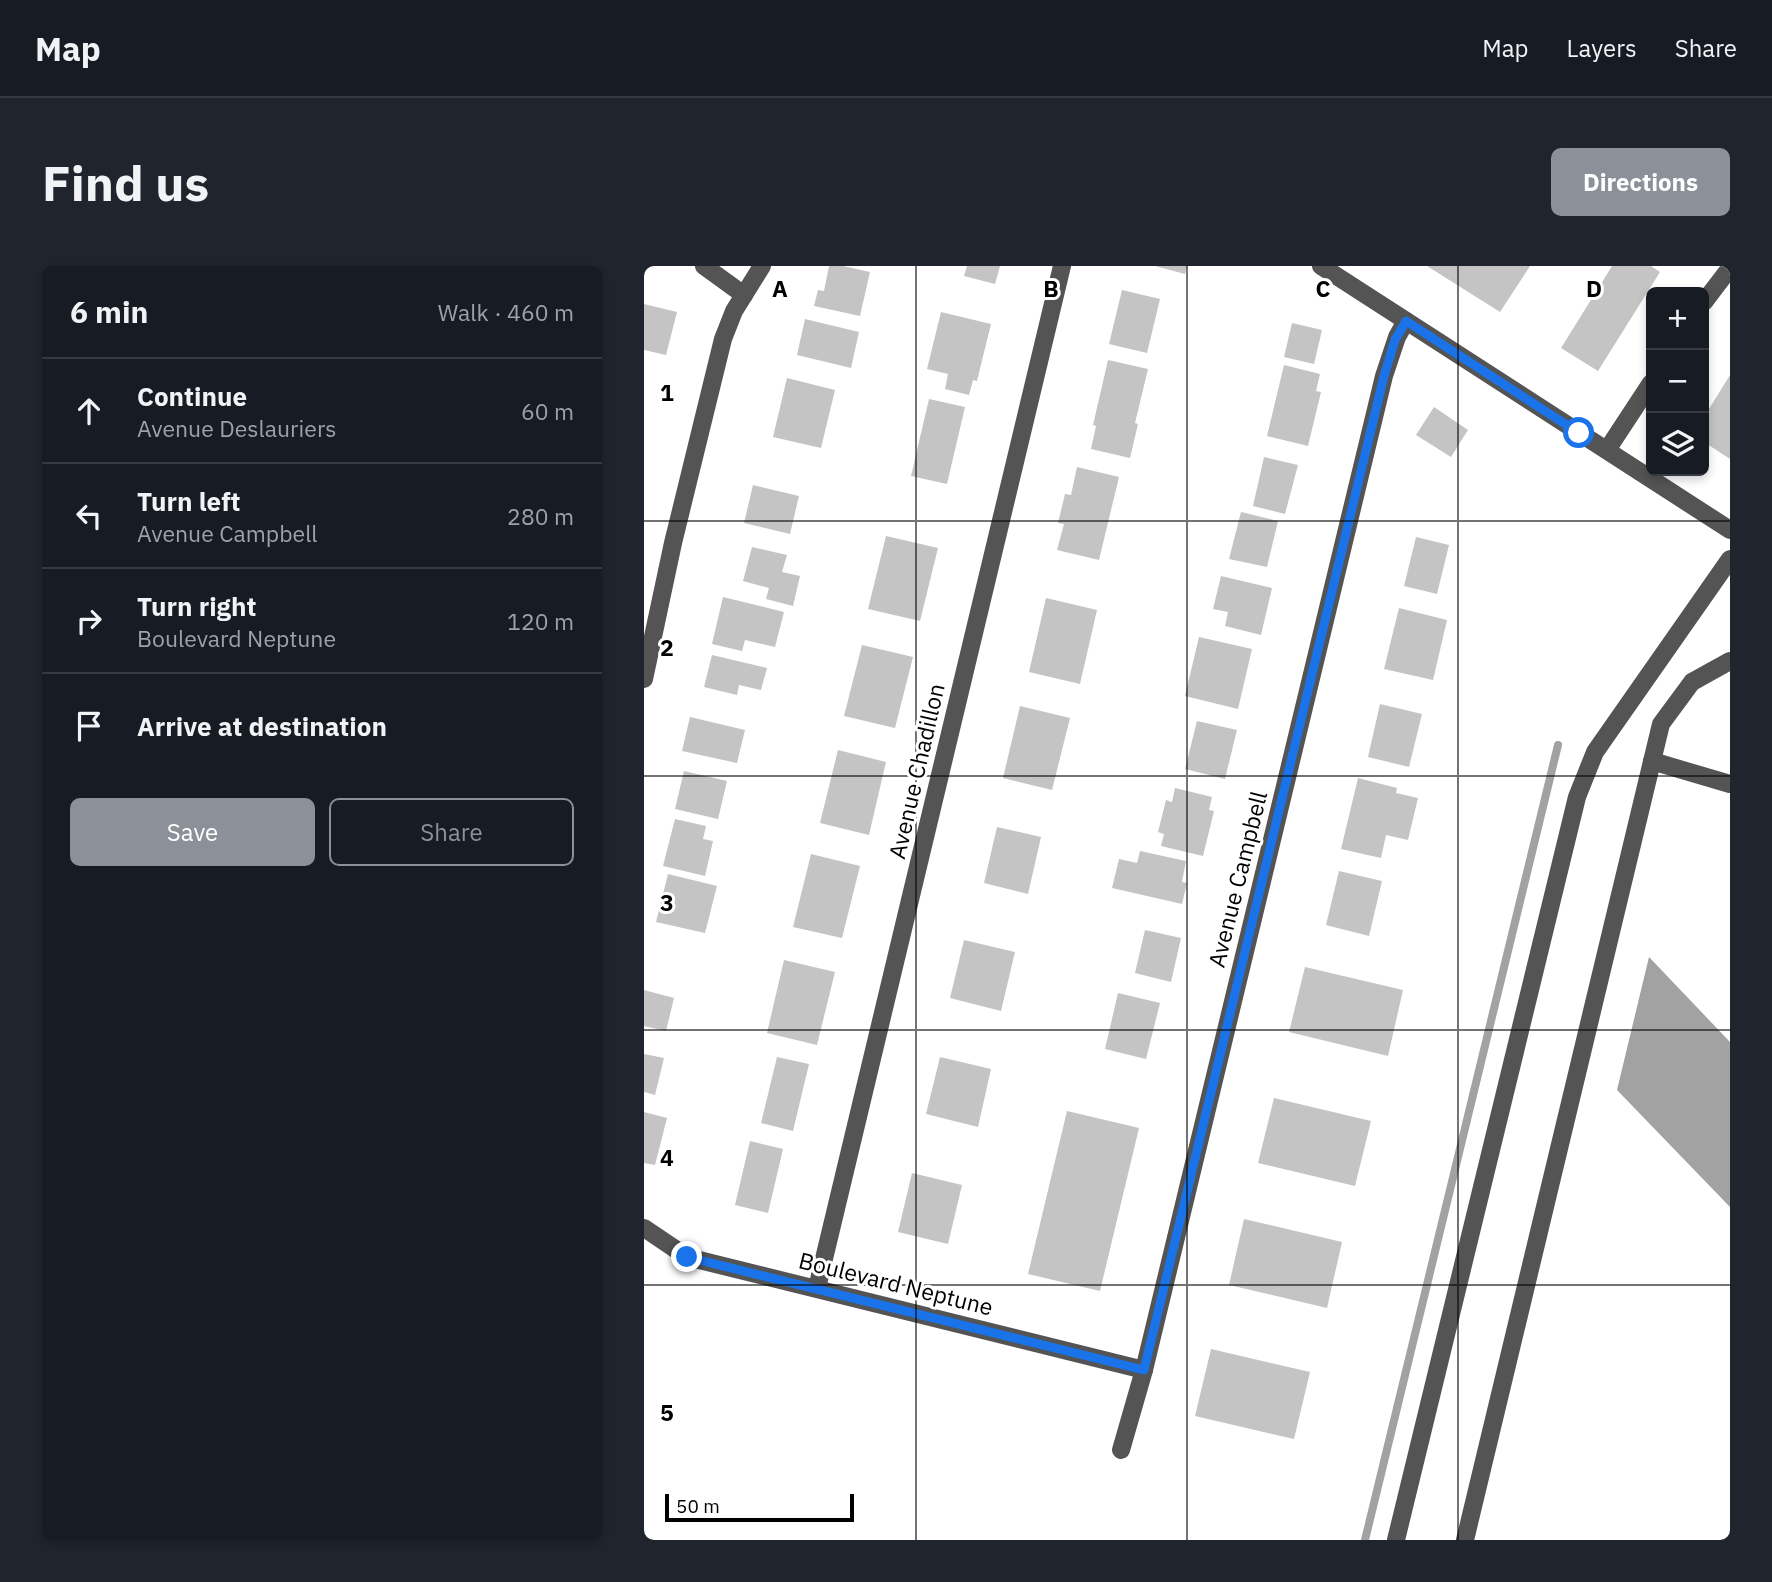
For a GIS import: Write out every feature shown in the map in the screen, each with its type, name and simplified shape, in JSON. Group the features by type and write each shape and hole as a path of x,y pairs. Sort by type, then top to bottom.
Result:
{"street":[{"path":"704,266 744,295"},
{"path":"644,679 717,360 727,327 762,266"},
{"name":"Avenue Chadillon","path":"817,1288 1062,266"},
{"path":"1321,266 1730,530"},
{"path":"1709,295 1730,268"},
{"name":"Avenue Campbell","path":"1121,1450 1144,1370 1384,376 1395,340 1406,321"},
{"path":"1607,450 1646,391"},
{"path":"1396,1540 1577,797 1595,752 1730,559"},
{"path":"1465,1540 1661,724 1692,682 1730,661"},
{"path":"1652,761 1730,784"},
{"name":"Boulevard Neptune","path":"644,1228 687,1257 1144,1370"}],"shaded area":[{"path":"1649,957 1730,1042 1730,1207 1617,1090"}],"building":[{"path":"829,266 870,272 860,316 814,306 818,290 824,291"},
{"path":"967,266 1000,266 995,284 964,276"},
{"path":"1155,266 1187,266 1185,274"},
{"path":"1427,266 1530,266 1500,312"},
{"path":"1612,266 1651,266 1660,272 1651,287 1646,287 1646,294 1598,371 1561,348"},
{"path":"1122,290 1160,299 1147,353 1109,344"},
{"path":"644,304 677,312 666,355 644,350"},
{"path":"941,312 991,324 977,381 973,380 969,395 945,389 948,374 927,369"},
{"path":"805,319 859,332 851,368 797,355"},
{"path":"1292,323 1322,330 1314,364 1284,357"},
{"path":"1108,360 1148,369 1130,458 1091,449 1096,426 1093,425"},
{"path":"1284,365 1320,374 1316,391 1321,392 1308,446 1267,436"},
{"path":"1730,375 1730,459 1709,445 1709,409"},
{"path":"787,378 835,390 821,448 773,437"},
{"path":"929,399 965,407 947,484 911,476"},
{"path":"1434,407 1468,430 1451,457 1416,435"},
{"path":"1264,457 1298,465 1285,514 1253,506"},
{"path":"1077,467 1119,477 1099,560 1057,550 1064,524 1058,523 1065,494 1071,495"},
{"path":"753,485 799,496 790,534 744,523"},
{"path":"1241,512 1278,521 1267,567 1229,559"},
{"path":"886,536 938,548 920,621 868,609"},
{"path":"1416,537 1449,545 1437,594 1404,586"},
{"path":"752,547 787,555 782,572 800,576 793,606 766,599 769,588 743,581"},
{"path":"1221,576 1272,588 1261,635 1225,626 1228,612 1213,609"},
{"path":"723,597 784,612 775,647 745,640 742,651 712,644"},
{"path":"1046,598 1097,610 1080,684 1029,672"},
{"path":"1399,608 1447,620 1433,680 1384,669"},
{"path":"1199,637 1252,649 1238,709 1185,696"},
{"path":"862,645 913,657 895,728 844,716"},
{"path":"712,655 767,668 761,690 739,685 737,695 704,687"},
{"path":"1380,704 1422,714 1409,767 1368,757"},
{"path":"1020,706 1070,718 1052,790 1003,778"},
{"path":"690,717 745,730 737,763 682,751"},
{"path":"1197,721 1237,730 1225,779 1185,769"},
{"path":"838,750 886,762 869,835 820,823"},
{"path":"684,771 727,781 718,819 675,809"},
{"path":"1358,778 1397,788 1396,793 1418,798 1408,840 1386,835 1381,858 1341,849"},
{"path":"1175,788 1212,797 1209,810 1214,811 1203,856 1161,846 1164,834 1158,832 1166,800 1172,802"},
{"path":"675,819 706,826 703,839 713,841 705,876 663,866"},
{"path":"997,827 1041,837 1028,894 984,883"},
{"path":"1140,851 1186,861 1182,882 1187,883 1182,904 1112,888 1119,859 1137,863"},
{"path":"811,854 860,866 842,938 793,927"},
{"path":"1339,871 1382,881 1369,936 1326,925"},
{"path":"668,874 717,886 705,933 656,922"},
{"path":"1145,930 1181,938 1171,982 1135,973"},
{"path":"964,940 1015,952 1001,1011 950,998"},
{"path":"784,960 835,972 817,1045 767,1033"},
{"path":"1305,967 1403,990 1388,1056 1289,1032"},
{"path":"644,990 674,998 666,1031 644,1026"},
{"path":"1118,993 1160,1003 1146,1059 1105,1049"},
{"path":"644,1054 664,1058 655,1095 644,1092"},
{"path":"777,1057 809,1064 793,1131 761,1123"},
{"path":"940,1057 991,1069 978,1127 926,1114"},
{"path":"1274,1098 1371,1121 1355,1186 1258,1163"},
{"path":"1067,1111 1139,1128 1100,1291 1028,1274"},
{"path":"644,1112 667,1118 655,1165 644,1163"},
{"path":"750,1141 783,1149 768,1213 735,1205"},
{"path":"912,1173 962,1185 948,1244 898,1232"},
{"path":"1244,1219 1342,1242 1327,1308 1229,1285"},
{"path":"1211,1349 1310,1372 1294,1439 1195,1416"}],"waterway":[{"path":"1365,1540 1558,745"}],"route":[{"path":"687,1257 1144,1370 1384,376 1400,328 1406,321 1579,433"}]}
